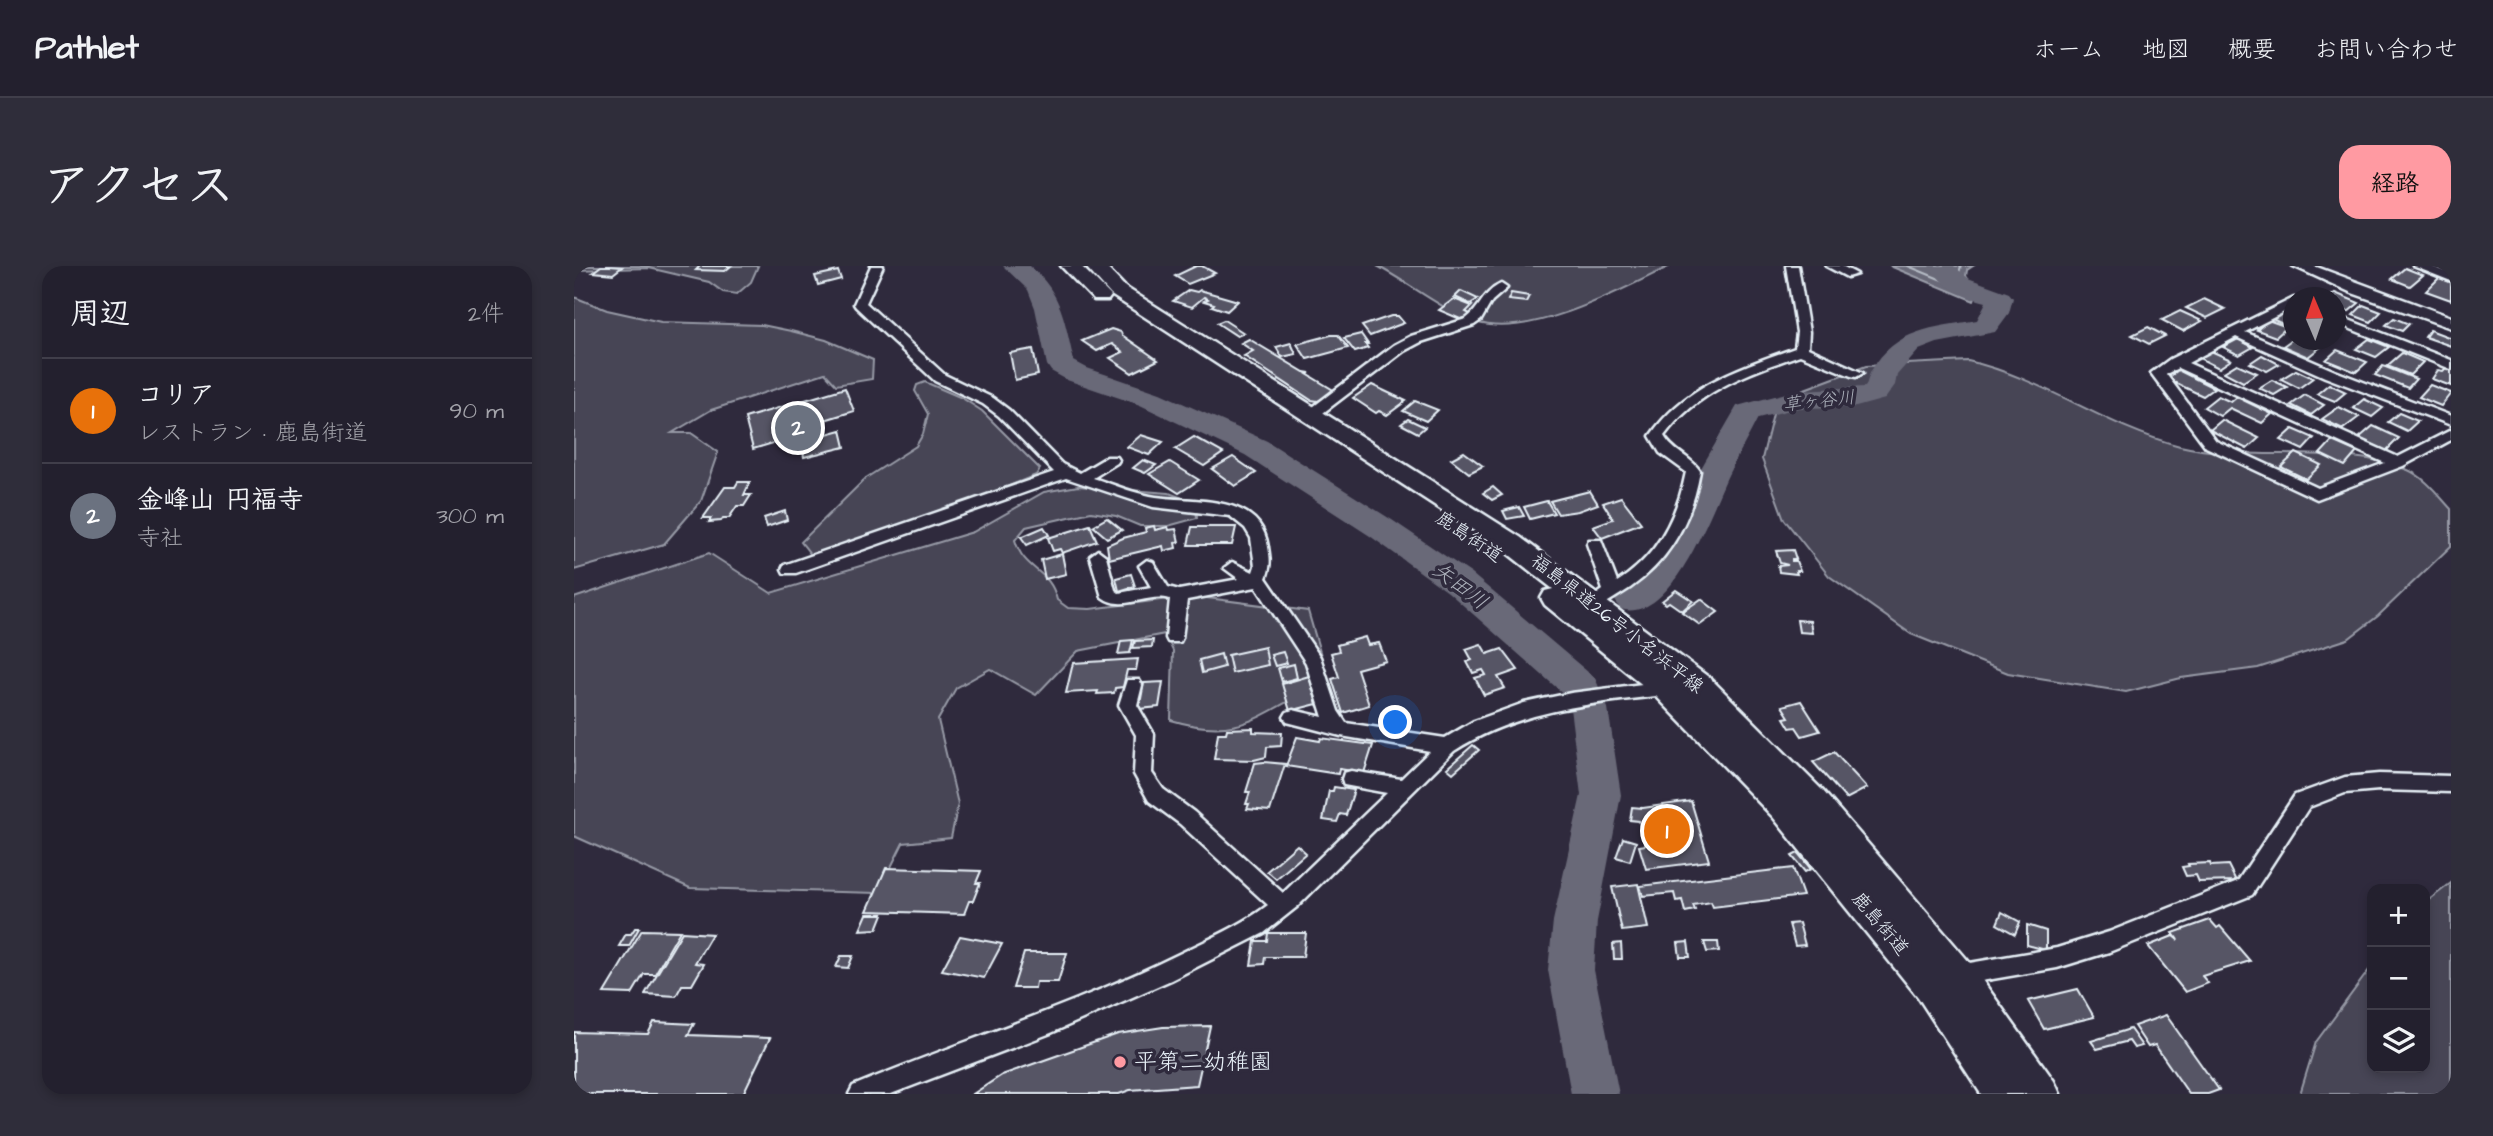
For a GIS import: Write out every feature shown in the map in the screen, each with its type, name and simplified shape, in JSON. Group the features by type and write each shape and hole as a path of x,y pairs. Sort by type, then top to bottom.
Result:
{"main road":[{"name":"鹿島街道","path":"1070,266 1096,292 1500,558 1666,688 1784,808 1930,985 2003,1094"},
{"name":"福島県道26号小名浜平線","path":"1094,266 1118,291 1310,416 1602,597 1701,687 1812,800 1958,975 2041,1094"}],"street":[{"path":"877,266 860,304 940,378 988,401 1004,413 1066,473 1153,502 1215,507 1235,512 1250,524 1259,538 1264,566 1257,581"},
{"path":"1793,266 1803,332 1801,350"},
{"path":"1832,266 1851,274"},
{"path":"2301,266 2358,290 2451,323"},
{"path":"2325,266 2451,313"},
{"path":"2419,266 2451,277"},
{"path":"1310,416 1399,348 1416,339 1469,322 1476,317 1487,299 1501,288"},
{"path":"2283,308 2158,373 2211,444 2317,494 2398,463 2451,434"},
{"path":"2346,323 2451,365"},
{"path":"2234,332 2330,374 2451,421"},
{"path":"1595,544 1602,597 1637,576 1660,552 1682,511 1693,471 1659,444 1657,436 1669,417 1691,398 1737,371 1801,350 1816,359 1856,373"},
{"path":"2175,362 2398,463"},
{"path":"1082,478 1112,460"},
{"path":"790,569 1050,476 1066,473"},
{"path":"1098,556 1108,593 1116,599 1257,581"},
{"path":"1147,566 1170,594 1174,638"},
{"path":"1232,569 1264,584 1314,662 1330,714 1342,729"},
{"path":"1133,685 1128,705 1145,734 1143,774 1156,795 1186,818 1283,906"},
{"path":"861,1094 1062,1018 1257,926 1283,906 1447,746 1478,727 1531,708 1666,688"},
{"path":"1293,717 1342,729 1447,746"},
{"path":"1351,779 1405,788"},
{"path":"1958,975 2057,958 2109,942 2245,888 2302,801 2345,785 2379,782 2451,784"}],"shaded area":[{"path":"574,266 758,266 751,282 737,294 723,292 709,282 649,268 574,270"},
{"path":"1377,266 1670,266 1575,309 1522,324 1497,326 1463,317"},
{"path":"574,297 607,310 661,322 762,325 826,340 873,360 872,379 836,385 825,373 711,410 672,433 691,433 718,452 701,501 664,544 574,570"},
{"path":"1968,361 2022,379 2126,427 2180,446 2236,453 2355,457 2408,470 2426,482 2451,509 2451,546 2378,616 2348,639 2258,668 2181,678 2126,692 2008,673 1911,634 1829,576 1784,519 1762,459 1773,414 1802,390 1866,366"},
{"path":"925,382 962,398 982,411 1040,469 1036,475 829,558 812,556 801,542 866,478 916,446 923,434 928,414 915,391 917,385"},
{"path":"1078,486 1169,493 1196,503 1197,518 1168,526 1140,526 1116,516 1091,512 1026,527 1015,540 1019,550 1030,565 1049,582 1057,600 1068,608 1090,609 1192,596 1308,611 1333,697 1326,718 1307,691 1242,724 1211,728 1171,720 1173,651 1165,634 1078,651 1036,695 990,669 956,688 938,720 958,804 951,838 903,843 878,893 690,888 574,836 574,598 709,553 771,593 973,532 1044,492"},
{"path":"2451,883 2451,1094 2300,1094 2316,1042 2367,973 2367,1073 2430,1073 2430,899"}],"water":[{"path":"1890,266 1973,266 1967,270 1966,276 1973,286 1979,287 1974,301"}],"building":[{"path":"601,266 622,267 613,274 593,272"},
{"path":"700,266 731,266 725,271 696,270"},
{"path":"1196,266 1215,273 1188,284 1175,276"},
{"path":"2405,268 2423,275 2410,286 2392,279"},
{"path":"838,271 841,279 818,285 815,276"},
{"path":"2439,278 2451,282 2451,300 2426,291"},
{"path":"1189,290 1200,290 1238,301 1227,311 1212,306 1214,304 1204,301 1208,299 1204,297 1192,307 1173,301"},
{"path":"1461,291 1478,299 1470,304 1455,297"},
{"path":"1511,293 1529,296 1526,302 1508,300"},
{"path":"2346,298 2359,303 2346,311"},
{"path":"1454,299 1472,306 1466,312 1472,315 1465,321 1439,310"},
{"path":"2204,299 2225,309 2207,318 2186,308"},
{"path":"2363,305 2381,312 2371,322 2353,315"},
{"path":"2283,310 2283,324 2270,318"},
{"path":"2180,311 2202,321 2183,331 2162,320"},
{"path":"1398,316 1404,323 1370,336 1362,326"},
{"path":"2394,318 2409,324 2402,331 2386,325"},
{"path":"1224,320 1244,333 1237,336 1217,323"},
{"path":"2268,320 2283,326 2283,331 2276,337 2257,330"},
{"path":"2148,327 2165,336 2149,344 2132,335"},
{"path":"1111,329 1121,332 1158,360 1132,373 1110,358 1123,352 1112,344 1097,351 1082,341"},
{"path":"2430,330 2451,338 2451,346 2425,337"},
{"path":"1361,334 1368,348 1355,352 1344,338"},
{"path":"1338,335 1348,348 1307,359 1297,344"},
{"path":"1249,339 1310,373 1307,374 1335,391 1318,401 1311,400 1244,356 1253,351 1241,343"},
{"path":"2238,339 2253,347 2239,355 2223,347"},
{"path":"2369,339 2389,347 2376,357 2356,349"},
{"path":"1291,343 1296,354 1282,357 1276,347"},
{"path":"1033,349 1038,375 1015,380 1010,353"},
{"path":"2292,350 2317,350 2308,357"},
{"path":"2337,350 2367,362 2356,372 2326,360"},
{"path":"2211,351 2231,360 2219,368 2199,358"},
{"path":"2402,353 2423,362 2410,375 2387,366"},
{"path":"2262,355 2279,364 2267,371 2250,363"},
{"path":"2237,364 2257,373 2243,382 2224,372"},
{"path":"2383,366 2416,379 2408,388 2375,375"},
{"path":"2446,368 2451,370 2451,386 2432,379 2438,370 2443,371"},
{"path":"2178,370 2214,388 2203,396 2167,379"},
{"path":"2296,370 2313,378 2299,388 2281,379"},
{"path":"2272,380 2287,387 2274,395 2259,388"},
{"path":"2329,384 2346,392 2335,401 2317,394"},
{"path":"1372,385 1406,401 1387,415 1379,411 1376,413 1353,398"},
{"path":"2430,385 2451,393 2441,406 2419,397"},
{"path":"845,388 854,411 808,425 810,432 753,449 745,418"},
{"path":"2305,395 2324,405 2311,415 2291,405"},
{"path":"2218,396 2231,402 2237,397 2272,414 2262,423 2230,408 2220,416 2204,407"},
{"path":"2364,399 2383,408 2372,417 2353,408"},
{"path":"1415,401 1438,410 1426,421 1403,411"},
{"path":"2339,407 2359,417 2343,429 2322,419"},
{"path":"2399,413 2418,421 2407,431 2388,422"},
{"path":"1408,419 1425,427 1418,433 1401,424"},
{"path":"2222,420 2259,438 2247,449 2210,430"},
{"path":"2373,426 2399,438 2386,451 2359,438"},
{"path":"2293,429 2314,438 2303,450 2281,440"},
{"path":"841,430 845,447 804,457 801,441"},
{"path":"1141,435 1163,442 1149,455 1127,447"},
{"path":"1194,437 1223,453 1204,466 1175,449"},
{"path":"2332,441 2357,452 2345,466 2320,454"},
{"path":"1464,452 1483,466 1469,473 1451,459"},
{"path":"2296,453 2321,465 2306,479 2281,467"},
{"path":"1233,457 1256,473 1235,486 1212,469"},
{"path":"1143,460 1156,465 1145,473 1133,468"},
{"path":"1170,462 1199,480 1179,493 1149,474"},
{"path":"738,482 750,482 744,495 751,495 744,506 737,506 729,518 723,518 721,521 709,522 711,518 703,518 725,487 735,487"},
{"path":"1493,487 1502,495 1492,500 1483,493"},
{"path":"1590,491 1598,504 1578,511 1558,514 1550,501"},
{"path":"1621,497 1641,523 1602,538 1593,526 1613,519 1603,503"},
{"path":"1547,501 1554,513 1530,519 1524,507"},
{"path":"1519,507 1524,516 1507,519 1503,511"},
{"path":"785,511 787,520 767,527 764,518"},
{"path":"1107,518 1122,530 1107,538 1093,526"},
{"path":"1090,525 1097,541 1062,553 1060,549 1053,551 1048,538"},
{"path":"1154,526 1155,530 1168,527 1169,530 1176,529 1179,542 1175,543 1176,548 1164,551 1163,546 1109,559 1107,545 1146,532 1145,528"},
{"path":"1044,527 1049,535 1027,545 1021,537"},
{"path":"1192,527 1236,527 1232,545 1188,545"},
{"path":"1793,550 1796,559 1792,561 1796,561 1800,571 1796,571 1797,574 1779,572 1778,566 1788,565 1780,563 1776,551"},
{"path":"1062,554 1066,574 1045,579 1041,560"},
{"path":"1131,574 1135,586 1119,591 1116,578"},
{"path":"1676,590 1693,601 1682,611 1669,602 1666,604 1662,601"},
{"path":"1701,599 1718,612 1700,625 1682,612"},
{"path":"1797,620 1810,621 1812,633 1799,632"},
{"path":"1365,637 1368,645 1379,643 1386,661 1357,669 1369,705 1343,713 1332,679 1339,677 1331,653 1339,651 1337,645"},
{"path":"1133,640 1130,653 1118,654 1121,641"},
{"path":"1153,640 1152,647 1133,648 1135,641"},
{"path":"1481,644 1487,654 1502,649 1518,670 1498,677 1505,688 1484,695 1475,678 1486,675 1483,670 1473,673 1467,662 1472,660 1466,649"},
{"path":"1265,647 1268,665 1232,673 1228,655"},
{"path":"1283,652 1287,663 1275,666 1271,655"},
{"path":"1221,654 1224,667 1202,673 1199,660"},
{"path":"1138,659 1136,670 1127,670 1123,687 1115,688 1114,693 1066,693 1073,663"},
{"path":"1294,664 1297,678 1282,682 1278,668"},
{"path":"1309,676 1317,704 1290,711 1282,684"},
{"path":"1163,682 1159,707 1139,709 1144,683"},
{"path":"1801,701 1820,731 1802,736 1796,727 1790,728 1784,718 1789,717 1782,706"},
{"path":"1253,728 1253,732 1282,733 1281,746 1267,747 1266,757 1254,760 1214,759 1218,733 1226,733 1227,729"},
{"path":"1297,737 1373,745 1364,773 1339,769 1338,774 1286,766"},
{"path":"1473,745 1479,750 1453,773 1447,768"},
{"path":"1834,752 1867,788 1846,799 1813,762"},
{"path":"1255,763 1285,764 1270,811 1247,809 1250,792 1246,792"},
{"path":"1334,787 1354,790 1346,815 1340,814 1337,822 1323,820 1329,791 1333,791"},
{"path":"1691,801 1709,861 1646,869 1639,846 1646,845 1639,821 1630,820 1632,807 1643,808"},
{"path":"1623,838 1636,842 1630,861 1616,857"},
{"path":"1297,845 1306,853 1276,879 1267,871"},
{"path":"1798,853 1811,869 1805,872 1792,856"},
{"path":"2210,863 2211,866 2228,865 2236,881 2199,882 2196,875 2186,876 2182,867 2189,866 2188,864"},
{"path":"886,868 981,871 976,883 980,883 964,914 867,911"},
{"path":"1793,868 1803,896 1713,907 1711,902 1693,905 1695,910 1685,912 1682,900 1676,901 1674,893 1643,896 1640,886"},
{"path":"1638,884 1648,928 1622,931 1612,887"},
{"path":"2002,912 2020,922 2015,934 1997,924"},
{"path":"867,914 883,914 877,929 860,930"},
{"path":"2210,920 2217,928 2220,926 2250,961 2202,976 2208,983 2185,992 2148,946 2173,936 2178,940 2173,933"},
{"path":"1799,923 1805,945 1795,946 1789,924"},
{"path":"2027,925 2046,931 2046,950 2027,945"},
{"path":"635,928 639,928 629,946 619,946 626,934 631,934"},
{"path":"642,930 680,931 655,974 644,974 632,994 604,993"},
{"path":"682,932 712,934 695,963 704,964 692,985 682,985 676,996 645,994"},
{"path":"1268,933 1306,933 1303,957 1265,957 1264,964 1251,965 1255,941 1267,941"},
{"path":"960,936 1002,944 984,978 942,970"},
{"path":"1688,942 1690,957 1680,957 1678,943"},
{"path":"1704,942 1718,942 1719,951 1707,952"},
{"path":"1621,943 1622,959 1614,959 1613,944"},
{"path":"1024,953 1067,953 1058,982 1036,982 1035,988 1013,988"},
{"path":"841,956 853,956 848,968 836,967"},
{"path":"2078,989 2094,1017 2044,1029 2028,1001"},
{"path":"2166,1015 2219,1090 2208,1094 2189,1094 2155,1045 2148,1047 2134,1026"},
{"path":"654,1022 694,1024 688,1035 770,1038 743,1094 574,1094 574,1032 648,1034"},
{"name":"平第二幼稚園","path":"1210,1026 1197,1085 1130,1090 1119,1094 973,1094 1002,1075 1118,1034 1163,1027"},
{"path":"2130,1029 2142,1046 2134,1048 2129,1041 2097,1049 2091,1041"}],"waterway":[{"name":"矢田川","path":"1015,266 1039,287 1048,308 1061,365 1077,374 1150,399 1256,448 1381,528 1460,583 1582,688 1589,708 1601,795 1575,921 1571,970 1595,1094"},
{"name":"草ヶ谷川","path":"1632,600 1664,570 1677,553 1715,470 1747,412 1798,399 1856,398 1875,393 1881,385 1883,374 1909,344 1931,336 1986,326 1996,313 2000,298 1959,284 1941,266"}],"place":[{"name":"金峰山 円福寺","path":"798,428"},
{"name":"コリア","path":"1667,831"},
{"name":"平第二幼稚園","path":"1120,1062"}]}
